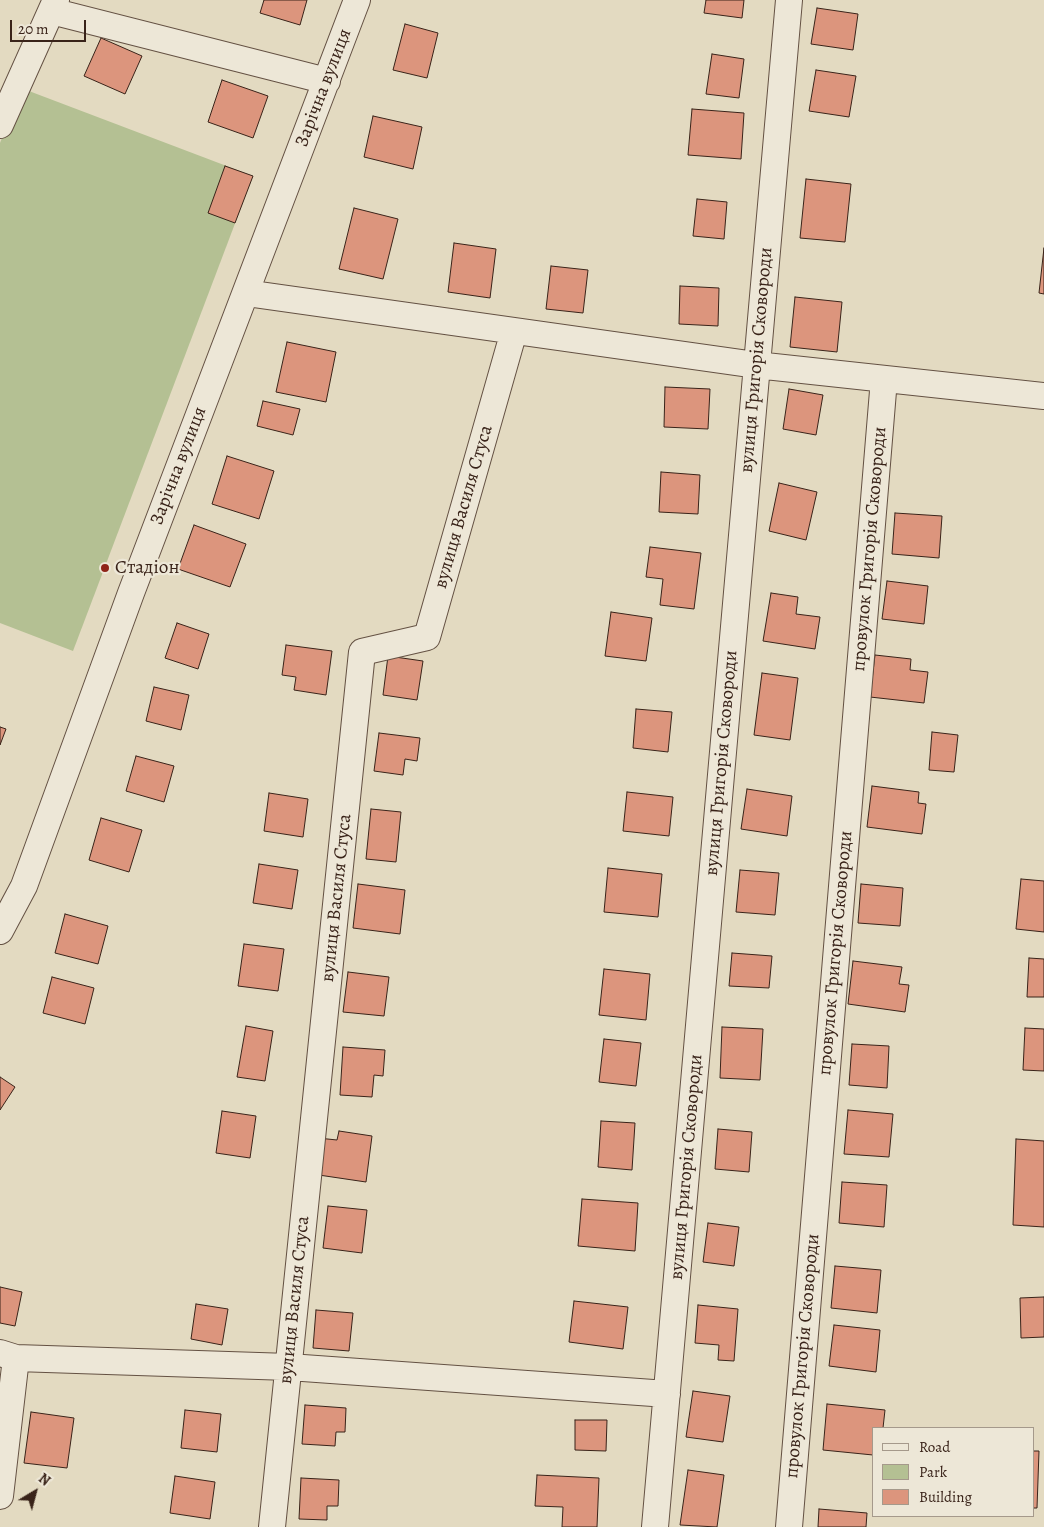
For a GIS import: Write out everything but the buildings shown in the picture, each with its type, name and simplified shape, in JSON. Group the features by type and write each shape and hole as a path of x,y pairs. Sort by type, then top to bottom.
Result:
{"street":[{"name":"Зарічна вулиця","path":"0,931 24,886 131,593 357,0"},
{"name":"вулиця Григорія Сковороди","path":"655,1527 789,0"},
{"path":"0,126 54,6 327,81"},
{"path":"246,293 756,365 1044,396"},
{"name":"вулиця Василя Стуса","path":"272,1527 362,652 427,638 514,331"},
{"name":"провулок Григорія Сковороди","path":"789,1527 884,379"},
{"path":"0,1496 8,1355 289,1367 667,1394"}],"green space":[{"path":"21,88 253,176 73,651 0,623 0,143"}],"place":[{"name":"Стадіон","path":"105,568"}]}
